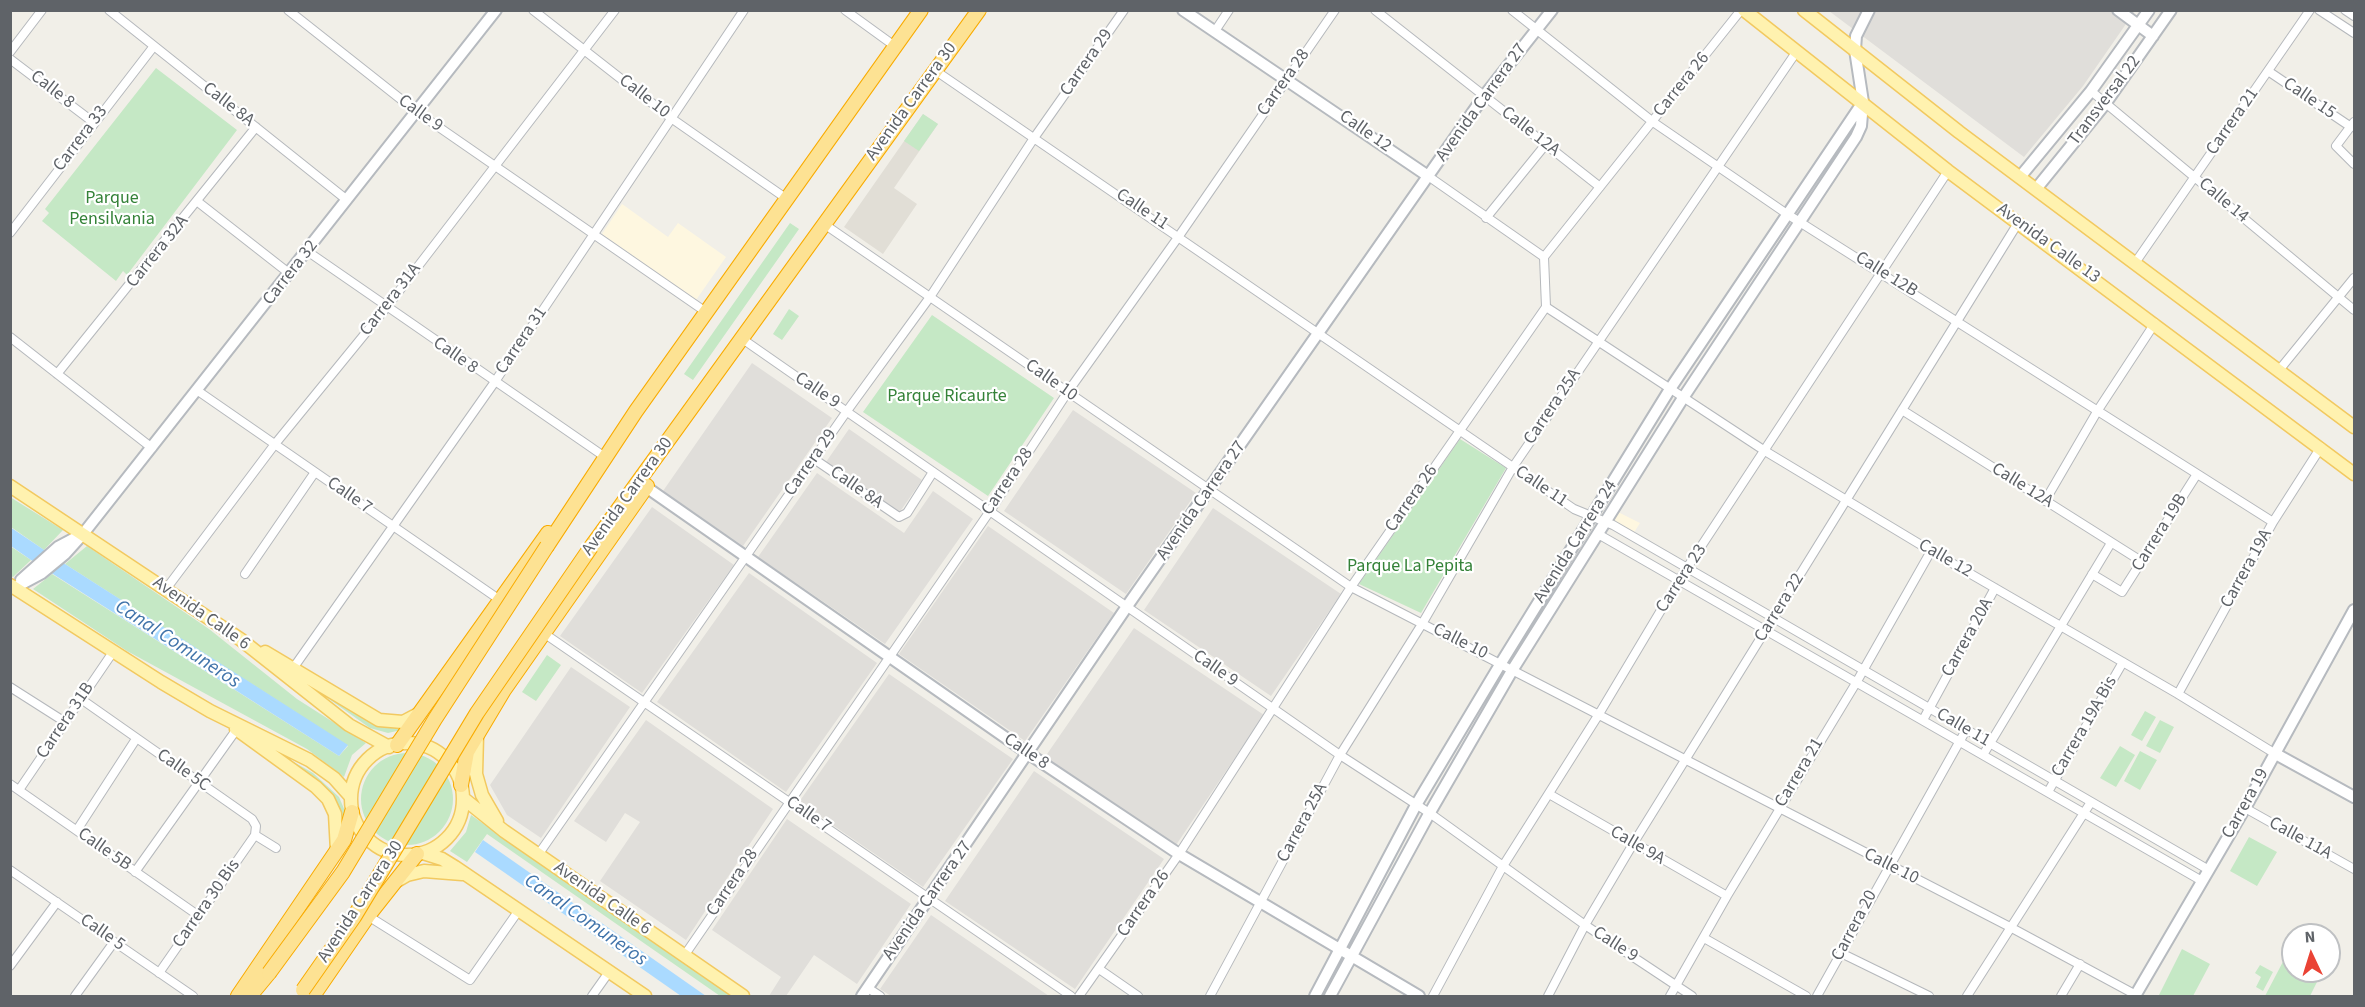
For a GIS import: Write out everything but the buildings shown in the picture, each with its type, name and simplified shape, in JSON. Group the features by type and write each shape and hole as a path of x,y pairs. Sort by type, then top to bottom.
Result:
{"highway":[{"name":"Avenida Carrera 30","path":"250,996 344,872 439,711 605,457 921,10"},
{"name":"Avenida Carrera 30","path":"305,994 483,703 591,548 979,10"},
{"path":"462,791 465,760 504,690 646,487 680,426"},
{"path":"393,746 541,542 586,485"},
{"path":"238,996 344,840 352,812"},
{"path":"305,994 392,884 420,854"}],"main road":[{"name":"Calle 12","path":"1183,10 1428,177"},
{"name":"Avenida Carrera 27","path":"865,992 1127,608 1484,96 1552,10"},
{"name":"Avenida Calle 13","path":"1804,10 2020,177 2355,427"},
{"path":"1855,50 1858,28 1869,10"},
{"path":"2118,10 2153,36"},
{"name":"Transversal 22","path":"2020,177 2091,92 2148,10"},
{"name":"Transversal 22","path":"2036,189 2105,104 2171,10"},
{"name":"Carrera 32","path":"12,588 83,534 417,112 491,12"},
{"name":"Avenida Calle 13","path":"1741,13 1797,51 1948,171 2355,474"},
{"name":"Avenida Carrera 24","path":"1330,996 1429,814 1513,669 1683,398 1856,137 1861,126 1863,102 1855,50"},
{"name":"Avenida Carrera 24","path":"1315,996 1416,805 1501,663 1670,389 1863,102"},
{"path":"1748,272 1761,281"},
{"name":"Avenida Calle 6","path":"10,486 240,639 334,714 393,746"},
{"name":"Calle 8","path":"646,487 1029,754 1179,854 1419,996"},
{"path":"12,588 210,711 238,727 309,760 334,778 351,797"},
{"name":"Carrera 19","path":"2135,996 2245,808 2355,610"},
{"path":"240,639 294,667 379,720 403,722 418,714"},
{"path":"238,727 316,787 328,799 335,814 337,851"},
{"path":"477,736 475,765 479,786 488,807 504,831"},
{"path":"420,854 436,847 457,826 462,791 454,768 441,755 424,746 393,746 378,751 362,766 356,776 351,797 352,812 357,826 376,846 396,854 420,854 442,859 645,996"},
{"name":"Calle 12","path":"2274,753 2355,797"},
{"name":"Avenida Calle 6","path":"462,791 504,831 743,996"},
{"path":"392,884 407,875 424,871 466,875"}],"street":[{"path":"10,52 42,10"},
{"name":"Calle 8A","path":"109,10 347,200"},
{"name":"Calle 9","path":"288,10 417,112 706,312"},
{"name":"Calle 10","path":"533,10 671,118 787,199"},
{"name":"Carrera 31A","path":"166,590 275,444 386,308 615,10"},
{"name":"Carrera 31","path":"294,667 494,383 744,10"},
{"path":"845,10 896,47"},
{"name":"Carrera 29","path":"538,855 646,703 847,411 930,297 1034,138 1124,10"},
{"path":"1215,31 1229,10"},
{"name":"Carrera 28","path":"684,956 788,801 990,511 1067,393 1335,10"},
{"name":"Calle 12A","path":"1375,10 1600,187"},
{"name":"Calle 12B","path":"1512,10 1653,122 1717,166 1787,213 2273,522"},
{"name":"Carrera 21","path":"2135,263 2310,10"},
{"path":"2319,10 2355,33"},
{"path":"2345,10 2355,16"},
{"name":"Carrera 26","path":"1544,257 1741,13"},
{"name":"Carrera 33","path":"10,233 93,122 154,46"},
{"name":"Carrera 25A","path":"1210,996 1340,755 1422,624 1513,467 1797,51"},
{"name":"Calle 8","path":"10,59 93,122"},
{"name":"Calle 11","path":"936,71 1179,236 1459,433 1574,509 1606,522 2209,870"},
{"name":"Calle 15","path":"2268,71 2353,124 2336,146 2355,164"},
{"name":"Calle 14","path":"2091,92 2355,310"},
{"name":"Carrera 32A","path":"57,374 256,128"},
{"path":"1486,218 1546,144"},
{"name":"Carrera 23","path":"1433,996 1503,866 1599,714 1679,580 1948,171"},
{"name":"Calle 12","path":"1428,177 1544,257"},
{"path":"198,202 290,274"},
{"name":"Carrera 22","path":"1548,996 1585,925 1633,844 2018,223"},
{"name":"Calle 10","path":"824,224 1351,587 2010,927 2135,996"},
{"name":"Calle 8","path":"307,251 494,383 605,457"},
{"path":"1544,257 1546,307"},
{"path":"2280,369 2355,278"},
{"name":"Carrera 26","path":"1080,996 1179,854 1274,710 1351,587 1546,307"},
{"name":"Calle 12","path":"1546,307 1765,451 2274,753"},
{"path":"2045,501 2098,410 2155,323"},
{"path":"10,337 152,448"},
{"name":"Calle 9","path":"741,339 1274,710 1429,814 1585,925 1692,996"},
{"name":"Calle 7","path":"198,391 500,600"},
{"name":"Calle 12A","path":"1902,410 2141,561"},
{"name":"Carrera 19A","path":"2178,694 2273,522 2321,447"},
{"name":"Calle 8A","path":"814,459 899,517 907,513 933,472"},
{"path":"245,574 315,472"},
{"name":"Carrera 19B","path":"2092,574 2122,592 2197,474"},
{"name":"Calle 11","path":"1598,534 2202,881"},
{"path":"1983,755 2111,543"},
{"name":"Carrera 21","path":"1670,996 1727,896 1863,672 1931,551"},
{"name":"Carrera 20A","path":"1923,720 1995,588"},
{"name":"Calle 7","path":"545,634 1071,996"},
{"name":"Carrera 31B","path":"19,790 113,652"},
{"name":"Carrera 19A Bis","path":"2048,792 2123,662"},
{"path":"10,687 65,722"},
{"name":"Calle 5C","path":"81,699 252,819 256,826 255,835 276,848"},
{"path":"135,872 238,727"},
{"name":"Carrera 20","path":"1817,996 1966,730"},
{"path":"77,830 136,738"},
{"name":"Calle 5B","path":"10,784 198,916"},
{"name":"Calle 9A","path":"1549,794 1727,896"},
{"path":"1967,996 2091,802"},
{"name":"Calle 11A","path":"2245,808 2355,869"},
{"name":"Carrera 30 Bis","path":"159,973 255,835"},
{"name":"Calle 5","path":"10,870 193,996"},
{"path":"10,966 57,902"},
{"path":"368,916 470,980 519,910"},
{"path":"1704,938 1806,996"},
{"path":"75,996 114,942"},
{"path":"1840,953 1929,996"},
{"path":"2061,996 2080,964"},
{"path":"1099,969 1138,996"},
{"path":"592,996 609,972"},
{"path":"865,992 880,996"}],"shaded area":[{"path":"1829,11 2135,11 2083,86 2024,157"},
{"path":"923,114 938,124 894,188 917,204 883,254 844,227"},
{"path":"622,204 668,237 678,223 726,257 696,300 602,234"},
{"path":"752,363 832,418 743,546 663,491"},
{"path":"1073,410 1196,493 1126,594 1004,511"},
{"path":"849,429 922,480 899,513 826,462"},
{"path":"817,473 904,533 933,491 973,519 885,644 758,557"},
{"path":"652,507 734,565 642,693 560,636"},
{"path":"1213,508 1341,594 1271,696 1144,610"},
{"path":"1616,511 1640,523 1633,534 1618,527 1615,521 1610,521"},
{"path":"988,526 1114,613 1025,741 899,654"},
{"path":"749,573 877,663 786,792 657,702"},
{"path":"1134,628 1264,715 1176,845 1045,757"},
{"path":"571,667 630,707 541,838 507,815 490,785"},
{"path":"889,674 1013,759 923,887 799,802"},
{"path":"646,720 773,809 686,940 600,881 640,822 625,813 606,842 574,821"},
{"path":"1034,771 1164,859 1075,989 945,901"},
{"path":"787,819 911,904 857,984 814,955 786,996 769,996 781,977 712,930"},
{"path":"931,915 1049,996 891,996 880,989"}],"green space":[{"name":"Parque Pensilvania","path":"156,68 237,130 127,275 123,271 116,281 42,221 49,213 45,209"},
{"path":"923,114 938,124 919,151 904,141"},
{"path":"790,223 799,229 693,380 684,374"},
{"path":"789,309 799,316 782,340 773,334"},
{"name":"Parque Ricaurte","path":"932,315 1054,398 988,496 863,412"},
{"name":"Parque La Pepita","path":"1460,439 1506,468 1421,613 1359,584"},
{"path":"10,497 63,530 44,550 11,527"},
{"path":"10,546 31,560 13,577 11,576"},
{"path":"87,546 209,629 297,699 366,743 352,755 344,777 307,749 127,651 33,589 52,574 339,756 348,746 65,564"},
{"path":"547,655 561,665 536,701 522,692"},
{"path":"295,675 403,726 401,730 388,733 370,728"},
{"path":"2145,711 2156,717 2142,741 2131,735"},
{"path":"2160,720 2174,727 2160,753 2146,746"},
{"path":"264,745 313,773 339,797 345,811 341,833 337,807"},
{"path":"2120,746 2135,755 2116,787 2100,778"},
{"path":"2140,751 2157,760 2140,790 2124,781"},
{"path":"407,753 433,761 445,773 453,799 445,825 433,837 407,845 381,837 369,825 361,799 369,773 381,761"},
{"path":"471,815 731,996 720,996 487,834 467,862 450,851 466,832"},
{"path":"2249,837 2277,852 2257,886 2230,871"},
{"path":"2182,949 2210,964 2193,996 2159,995"},
{"path":"2260,965 2273,972 2263,991 2256,987 2261,977 2255,973"},
{"path":"2281,965 2281,983 2316,983 2310,996 2265,996"}],"water":[{"name":"Canal Comuneros","path":"10,527 348,745 339,756 31,560 11,546"},
{"name":"Canal Comuneros","path":"483,840 706,996 681,996 475,852"}]}
